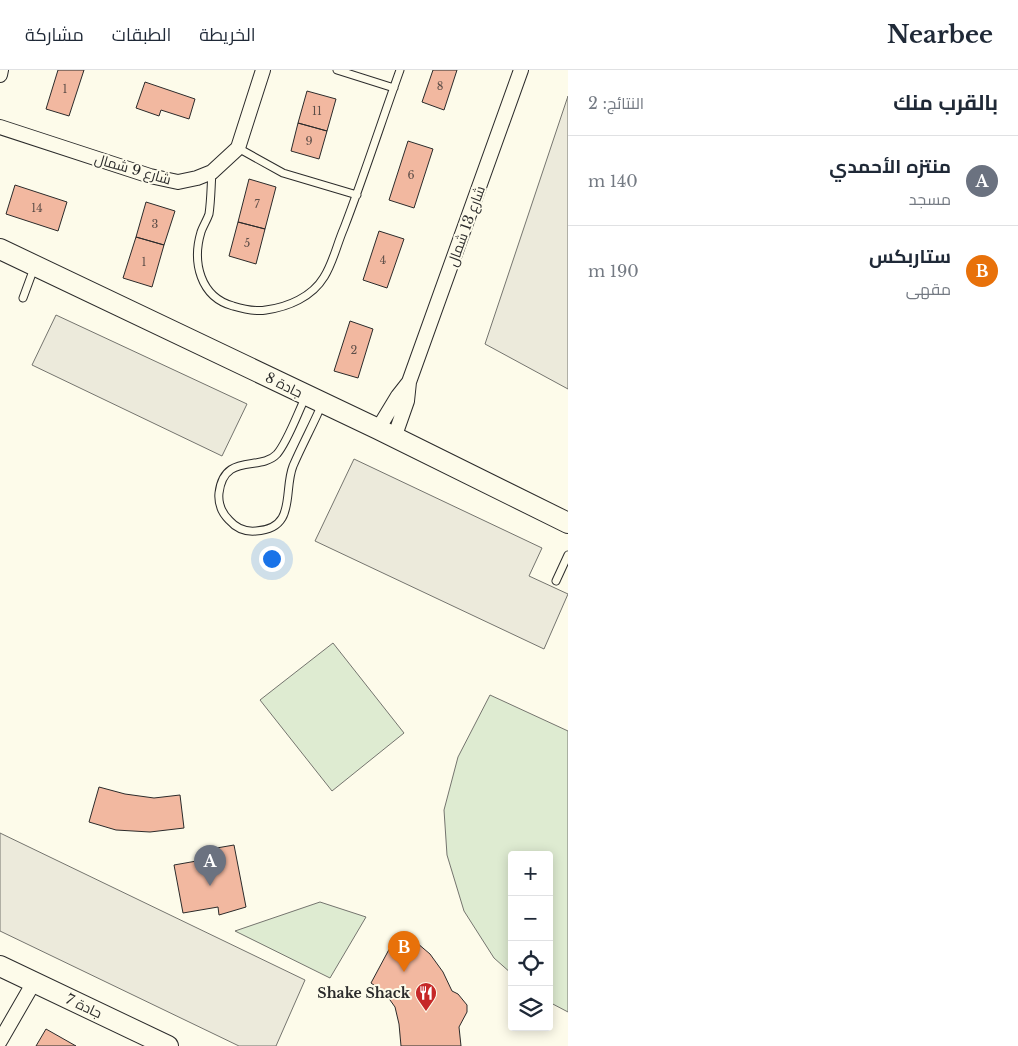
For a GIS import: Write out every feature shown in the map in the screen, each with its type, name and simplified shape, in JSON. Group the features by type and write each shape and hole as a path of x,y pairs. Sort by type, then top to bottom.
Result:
{"main road":[{"name":"جادة 8","path":"0,249 386,433 568,523"},
{"name":"جادة 7","path":"0,966 168,1046"}],"street":[{"path":"0,75 1,70"},
{"name":"شارع 9 شمال","path":"0,127 150,176 178,182 212,172 238,148 263,70"},
{"name":"شارع 13 شمال","path":"386,433 407,401 409,382 521,70"},
{"path":"0,1041 34,982"}],"lane":[{"path":"337,70 394,88"},
{"path":"212,172 208,215 200,239 198,264 203,281 211,296 244,310 262,311 280,308 297,301 312,291 324,278 357,195 400,70"},
{"path":"238,148 282,173 357,195"},
{"path":"23,298 36,265"},
{"path":"314,400 291,473 288,503 282,518 270,528 263,530 240,529 223,512 219,497 222,482 238,465 265,461 275,456 314,400"},
{"path":"556,581 568,555"}],"green space":[{"path":"333,643 404,733 332,791 260,700"},
{"path":"490,695 568,731 568,1012 553,1004 553,851 508,851 508,970 494,958 464,911 447,855 444,810 458,757"},
{"path":"320,902 366,917 330,978 235,931"}],"shaded area":[{"path":"568,96 568,389 485,344"},
{"path":"56,315 247,404 222,456 32,365"},
{"path":"354,459 542,548 529,576 568,594 544,649 315,541"},
{"path":"0,833 305,980 276,1046 239,1046 0,931"}],"building":[{"path":"58,70 84,70 69,116 46,109"},
{"path":"433,70 457,70 444,110 422,102"},
{"path":"145,82 195,99 189,119 161,110 159,116 136,108"},
{"path":"307,91 336,99 327,131 298,123"},
{"path":"298,123 327,131 319,159 291,151"},
{"path":"408,141 433,149 414,208 389,200"},
{"path":"249,179 276,187 265,229 238,222"},
{"path":"15,185 67,202 58,231 6,214"},
{"path":"146,202 175,211 164,245 136,237"},
{"path":"238,222 265,229 256,264 229,256"},
{"path":"379,231 404,239 387,288 363,280"},
{"path":"136,237 164,245 152,287 123,278"},
{"path":"350,321 373,329 358,378 334,371"},
{"path":"99,787 125,794 154,798 180,795 184,828 150,832 116,830 89,822"},
{"path":"234,845 246,907 219,915 218,907 183,913 174,865 208,859 205,850"},
{"path":"410,937 430,954 443,972 452,991 458,994 467,1005 467,1012 459,1027 461,1046 401,1046 395,1007 385,993 371,983 393,942 404,948"},
{"path":"46,1029 76,1046 36,1046"}],"place":[{"name":"منتزه الأحمدي","path":"210,886"},
{"name":"ستاربكس","path":"404,972"},
{"name":"Shake Shack","path":"426,1012"}]}
